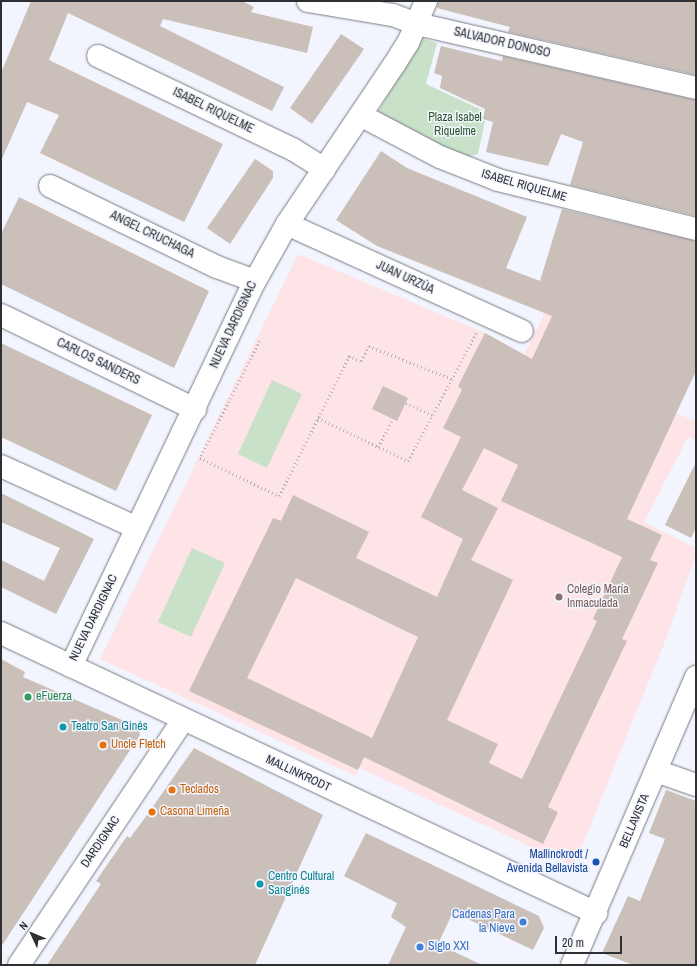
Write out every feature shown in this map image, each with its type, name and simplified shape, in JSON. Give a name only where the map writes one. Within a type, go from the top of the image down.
[{"type":"street","name":"SALVADOR DONOSO","points":[[308,1],[393,15],[417,24],[696,88]]},
{"type":"street","name":"NUEVA DARDIGNAC","points":[[71,666],[195,409],[254,281],[287,224],[362,116],[417,24],[426,1]]},
{"type":"street","name":"ISABEL RIQUELME","points":[[98,56],[294,150],[325,169]]},
{"type":"street","name":"ISABEL RIQUELME","points":[[362,116],[440,157],[498,180],[696,229]]},
{"type":"street","name":"ANGEL CRUCHAGA","points":[[50,186],[217,267],[254,281]]},
{"type":"street","name":"JUAN URZÚA","points":[[287,224],[522,332]]},
{"type":"street","name":"CARLOS SANDERS","points":[[1,315],[195,409]]},
{"type":"street","points":[[1,466],[137,528]]},
{"type":"street","name":"MALLINKRODT","points":[[1,633],[183,720],[596,913]]},
{"type":"street","name":"BELLAVISTA","points":[[572,965],[596,913],[696,678]]},
{"type":"street","name":"DARDIGNAC","points":[[19,965],[183,720]]},
{"type":"street","points":[[656,771],[696,786]]},
{"type":"path","points":[[318,418],[408,461],[486,315]]},
{"type":"path","points":[[260,341],[200,458],[279,496],[349,356],[361,361],[369,346],[452,379]]},
{"type":"path","points":[[406,403],[433,415]]},
{"type":"path","points":[[378,447],[393,419]]},
{"type":"shaded area","points":[[298,254],[485,333],[524,355],[571,260],[640,399],[696,421],[696,440],[688,437],[644,522],[696,548],[696,555],[666,639],[574,866],[359,768],[356,776],[100,659]]},
{"type":"green space","name":"Plaza Isabel Riquelme","points":[[421,38],[437,43],[426,84],[482,110],[480,120],[485,121],[478,154],[464,158],[378,112]]},
{"type":"green space","points":[[272,380],[302,394],[267,468],[238,454]]},
{"type":"green space","points":[[192,548],[225,563],[191,637],[158,622]]},
{"type":"building","points":[[31,1],[242,1],[254,7],[251,12],[313,27],[307,53],[163,19],[160,26],[284,87],[272,111],[68,13],[49,60],[223,144],[184,222],[40,153],[59,115],[27,102],[1,161],[1,73]]},
{"type":"building","points":[[438,1],[696,1],[696,75],[508,32],[510,27],[437,8]]},
{"type":"building","points":[[341,34],[364,49],[312,124],[290,108]]},
{"type":"building","points":[[441,46],[502,61],[503,56],[696,100],[696,216],[570,185],[583,142],[561,134],[548,166],[486,152],[493,122],[483,119],[485,109],[440,88],[442,76],[434,73]]},
{"type":"building","points":[[381,151],[407,168],[527,217],[506,268],[540,281],[562,209],[696,241],[696,371],[627,519],[662,535],[650,560],[658,563],[622,639],[627,641],[548,807],[558,812],[543,844],[364,757],[358,770],[189,691],[273,518],[281,521],[293,495],[369,532],[356,558],[437,597],[463,539],[421,517],[461,437],[443,428],[462,390],[458,386],[485,333],[532,359],[552,316],[377,246],[336,220]],"holes":[[[484,448],[518,465],[501,501],[622,557],[593,619],[597,621],[522,779],[489,763],[498,744],[447,720],[513,580],[471,560],[498,508],[462,490]],[[296,578],[418,637],[372,738],[247,678]]]},
{"type":"building","points":[[255,159],[273,171],[273,178],[230,244],[207,228]]},
{"type":"building","points":[[19,197],[209,291],[174,368],[1,284],[1,234]]},
{"type":"building","points":[[1,343],[152,415],[116,491],[1,437]]},
{"type":"building","points":[[383,386],[408,398],[397,421],[372,409]]},
{"type":"building","points":[[696,462],[696,528],[691,538],[665,525]]},
{"type":"building","points":[[1,493],[94,539],[56,614],[1,587],[1,560],[44,581],[60,548],[1,522]]},
{"type":"building","points":[[1,659],[25,672],[23,677],[138,727],[140,735],[1,947]]},
{"type":"building","points":[[194,748],[323,815],[255,965],[47,965],[101,884],[96,881],[127,836],[130,838],[147,815]]},
{"type":"building","points":[[666,790],[696,801],[696,965],[633,965],[602,953],[628,896],[640,901],[665,839],[649,833]]},
{"type":"building","points":[[366,833],[539,916],[544,928],[533,950],[453,912],[438,944],[482,965],[388,965],[406,927],[391,917],[397,903],[344,876]]},
{"type":"place","name":"Colegio María Inmaculada","points":[[559,597]]},
{"type":"place","name":"eFuerza","points":[[28,697]]},
{"type":"place","name":"Teatro San Ginés","points":[[63,727]]},
{"type":"place","name":"Uncle Fletch","points":[[103,745]]},
{"type":"place","name":"Teclados","points":[[172,790]]},
{"type":"place","name":"Casona Limeña","points":[[152,812]]},
{"type":"place","name":"Mallinckrodt / Avenida Bellavista","points":[[596,862]]},
{"type":"place","name":"Centro Cultural Sanginés","points":[[260,884]]},
{"type":"place","name":"Cadenas Para la Nieve","points":[[523,922]]},
{"type":"place","name":"Siglo XXI","points":[[420,947]]}]
